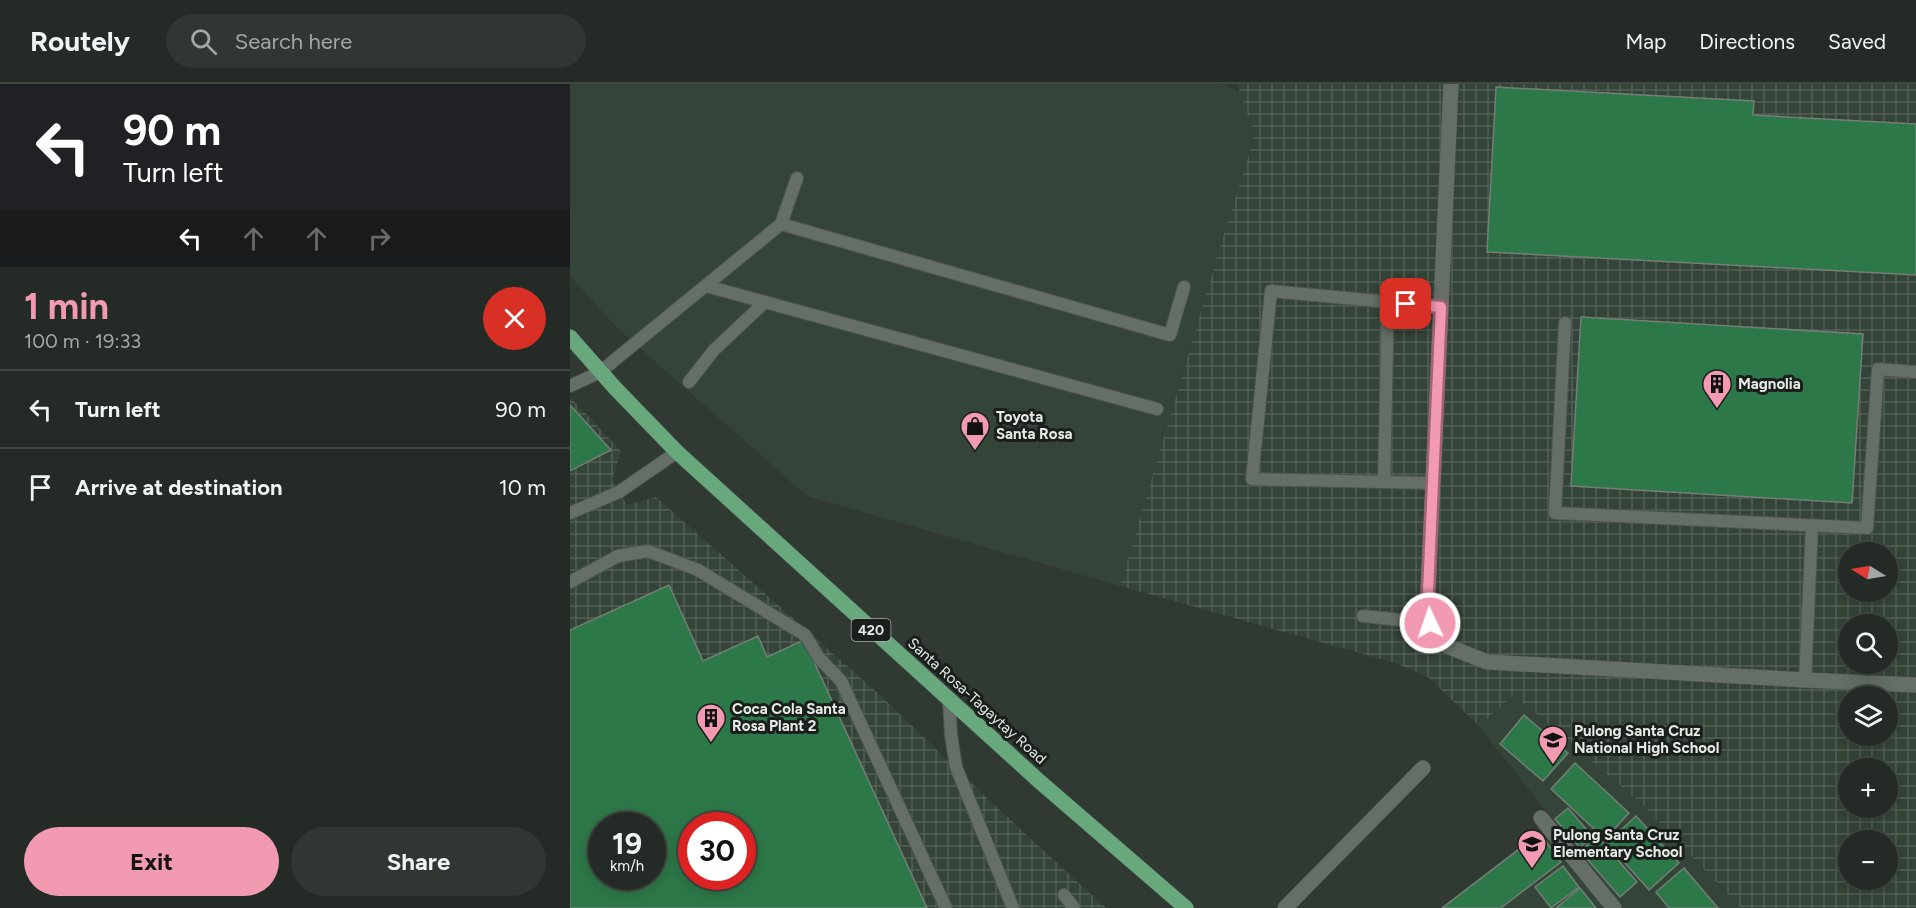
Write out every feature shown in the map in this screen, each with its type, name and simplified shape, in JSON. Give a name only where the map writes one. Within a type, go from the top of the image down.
[{"type":"main road","name":"Santa Rosa-Tagaytay Road","points":[[570,337],[600,372],[677,452],[949,700],[1186,908]]},
{"type":"street","points":[[1451,84],[1428,592],[1430,623],[1447,645],[1487,662],[1805,681],[1916,685]]},
{"type":"street","points":[[1285,908],[1423,768]]},
{"type":"street","points":[[1541,818],[1614,908]]},
{"type":"lane","points":[[570,386],[600,372],[781,225],[797,178]]},
{"type":"lane","points":[[781,225],[1170,335],[1184,287]]},
{"type":"lane","points":[[706,286],[1157,409]]},
{"type":"lane","points":[[1433,483],[1252,479],[1270,291],[1441,307]]},
{"type":"lane","points":[[689,382],[714,350],[765,302]]},
{"type":"lane","points":[[1384,482],[1388,302]]},
{"type":"lane","points":[[1565,323],[1555,513],[1867,528],[1878,369],[1916,372]]},
{"type":"lane","points":[[570,513],[619,492],[677,452]]},
{"type":"lane","points":[[1805,681],[1812,525]]},
{"type":"lane","points":[[570,582],[618,556],[648,551],[698,570],[805,635],[819,658],[841,681],[946,908]]},
{"type":"lane","points":[[1364,616],[1430,623]]},
{"type":"lane","points":[[949,700],[956,767],[1013,908]]},
{"type":"lane","points":[[1065,895],[1074,908]]},
{"type":"shaded area","points":[[570,84],[1221,84],[1240,91],[1255,135],[1120,586],[807,496],[618,329],[570,276]]},
{"type":"shaded area","points":[[1237,84],[1916,84],[1916,908],[1741,908],[1641,803],[1514,695],[1479,726],[1428,677],[1395,663],[1120,586],[1255,135]]},
{"type":"shaded area","points":[[570,397],[621,451],[612,480],[627,505],[656,497],[880,695],[1106,908],[570,908]]},
{"type":"shaded area","name":"Pulong Santa Cruz National High School","points":[[1514,694],[1641,803],[1741,908],[1622,908],[1479,726]]},
{"type":"shaded area","name":"Pulong Santa Cruz Elementary School","points":[[1541,830],[1604,908],[1441,908]]},
{"type":"building","points":[[1496,87],[1754,101],[1753,115],[1916,124],[1916,275],[1487,252]]},
{"type":"building","name":"Magnolia","points":[[1581,317],[1863,334],[1852,503],[1571,486]]},
{"type":"building","points":[[570,405],[611,450],[570,471]]},
{"type":"building","name":"Coca Cola Santa Rosa Plant 2","points":[[669,585],[703,661],[758,636],[767,657],[804,640],[927,908],[570,908],[570,630]]},
{"type":"building","points":[[1524,715],[1568,753],[1543,781],[1500,744]]},
{"type":"building","points":[[1575,763],[1629,813],[1605,839],[1551,789]]},
{"type":"building","points":[[1568,808],[1592,836],[1580,848],[1555,819]]},
{"type":"building","points":[[1636,816],[1679,863],[1649,890],[1607,843]]},
{"type":"building","points":[[1540,833],[1561,862],[1501,908],[1442,908]]},
{"type":"building","points":[[1597,836],[1637,882],[1620,897],[1580,851]]},
{"type":"building","points":[[1563,866],[1579,887],[1551,908],[1535,887]]},
{"type":"building","points":[[1684,868],[1718,908],[1669,908],[1656,892]]},
{"type":"building","points":[[1580,888],[1596,908],[1556,908]]},
{"type":"place","name":"Magnolia","points":[[1717,410]]},
{"type":"place","name":"Toyota Santa Rosa","points":[[975,452]]},
{"type":"place","name":"Coca Cola Santa Rosa Plant 2","points":[[711,744]]},
{"type":"place","name":"Pulong Santa Cruz National High School","points":[[1553,766]]},
{"type":"place","name":"Pulong Santa Cruz Elementary School","points":[[1532,870]]},
{"type":"route","points":[[1406,304],[1441,307],[1428,592],[1430,623]]}]
